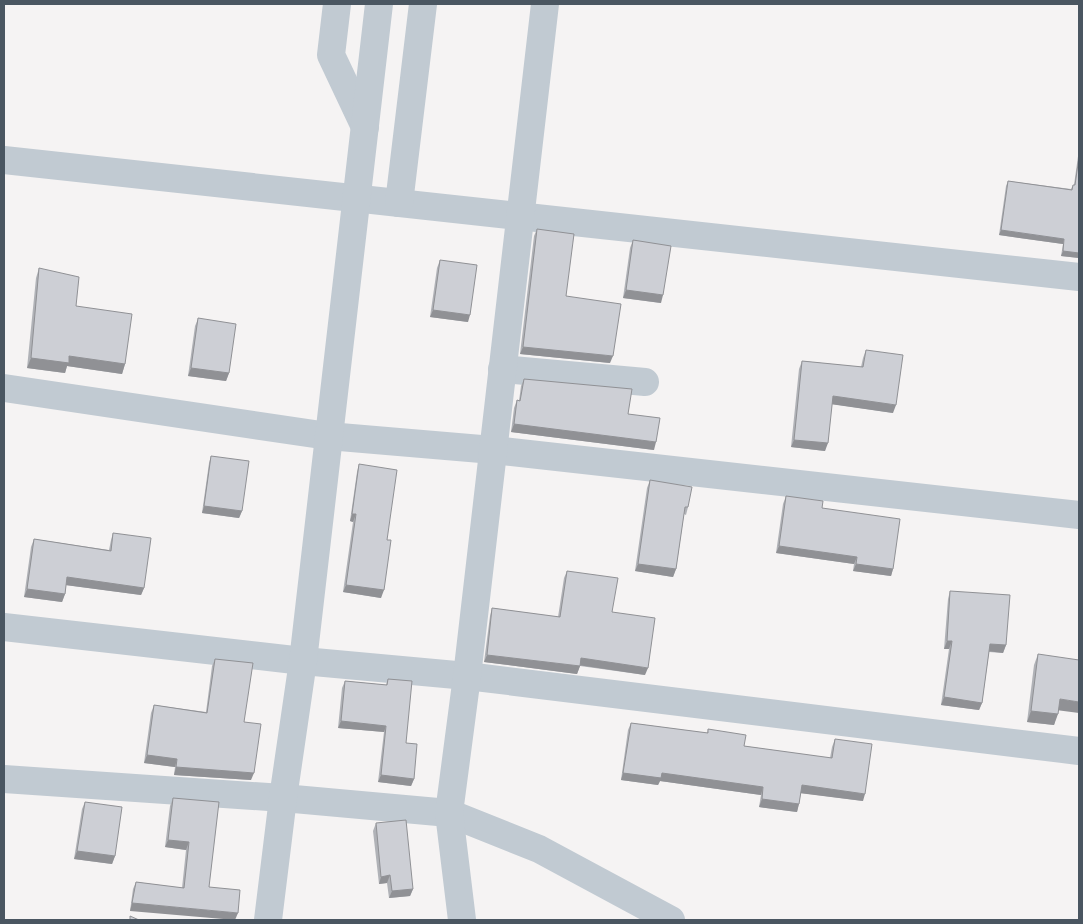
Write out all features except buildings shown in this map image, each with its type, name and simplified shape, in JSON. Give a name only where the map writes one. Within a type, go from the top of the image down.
[{"type":"street","points":[[337,4],[331,55],[365,126]]},
{"type":"street","points":[[268,920],[282,798],[303,662],[378,4]]},
{"type":"street","points":[[399,203],[423,4]]},
{"type":"street","points":[[462,920],[449,813],[467,676],[545,4]]},
{"type":"street","points":[[4,160],[1079,277]]},
{"type":"street","points":[[502,369],[645,382]]},
{"type":"street","points":[[4,388],[328,436],[493,450],[1079,515]]},
{"type":"street","points":[[4,628],[303,662],[467,676],[1079,751]]},
{"type":"street","points":[[4,778],[282,798],[449,813],[539,849],[671,920]]}]
